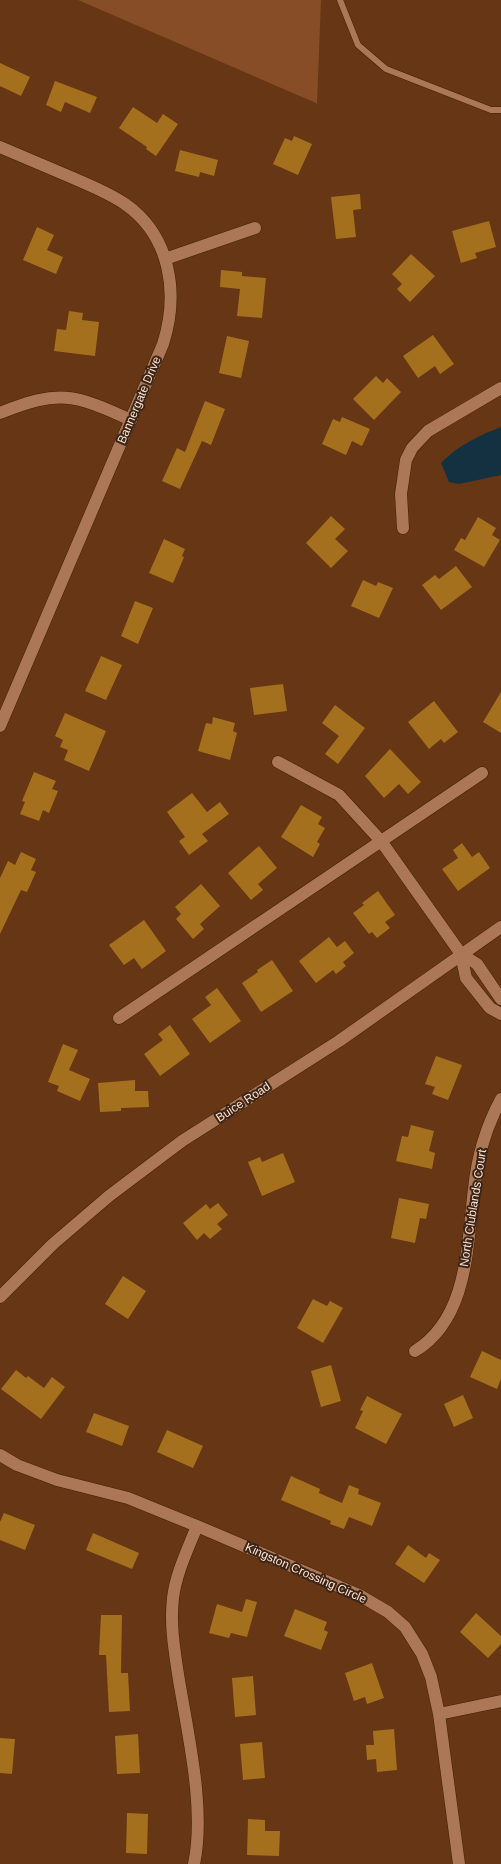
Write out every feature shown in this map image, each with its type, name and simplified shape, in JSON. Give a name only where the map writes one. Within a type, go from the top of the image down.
[{"type":"street","name":"Bannergate Drive","points":[[0,147],[109,194],[126,205],[143,220],[156,239],[165,259],[172,291],[170,324],[163,344],[0,726]]},
{"type":"street","points":[[165,259],[255,228]]},
{"type":"street","points":[[403,528],[401,494],[406,460],[412,448],[428,431],[501,388]]},
{"type":"street","points":[[0,413],[38,399],[61,397],[81,399],[92,402],[131,420]]},
{"type":"street","points":[[278,762],[339,795],[381,841],[462,954],[477,964],[501,999]]},
{"type":"street","points":[[119,1018],[482,773]]},
{"type":"street","name":"Buice Road","points":[[0,1297],[53,1244],[109,1196],[182,1141],[339,1041],[501,927]]},
{"type":"street","points":[[462,954],[466,978],[490,1008],[501,1014]]},
{"type":"street","name":"North Clublands Court","points":[[415,1351],[429,1343],[440,1330],[458,1291],[468,1255],[474,1188],[484,1138],[501,1100]]},
{"type":"street","name":"Kingston Crossing Circle","points":[[0,1455],[17,1465],[57,1480],[128,1498],[197,1526],[359,1595],[388,1612],[405,1627],[422,1654],[431,1677],[439,1714],[459,1864]]},
{"type":"street","points":[[194,1864],[198,1824],[197,1794],[174,1645],[172,1618],[177,1577],[197,1526]]},
{"type":"street","points":[[439,1714],[501,1701]]},
{"type":"lane","points":[[340,0],[358,45],[386,70],[491,110],[501,110]]},
{"type":"shaded area","points":[[78,0],[321,0],[317,104],[316,103]]},
{"type":"water","points":[[501,427],[501,475],[459,484],[449,482],[441,463],[454,451],[469,442]]},
{"type":"building","points":[[0,63],[30,77],[21,96],[0,86]]},
{"type":"building","points":[[55,81],[97,97],[90,113],[65,102],[61,112],[46,105]]},
{"type":"building","points":[[133,107],[157,123],[163,114],[178,124],[156,156],[146,149],[147,147],[119,128]]},
{"type":"building","points":[[294,136],[312,144],[298,175],[273,164],[285,138],[292,141]]},
{"type":"building","points":[[180,150],[218,160],[214,176],[200,172],[199,177],[175,171]]},
{"type":"building","points":[[360,194],[361,209],[353,210],[356,237],[336,239],[331,197]]},
{"type":"building","points":[[489,221],[496,247],[475,253],[477,258],[461,263],[452,231]]},
{"type":"building","points":[[37,227],[54,235],[47,250],[63,257],[56,274],[23,260]]},
{"type":"building","points":[[411,254],[435,276],[410,302],[397,289],[402,284],[392,274]]},
{"type":"building","points":[[221,270],[242,272],[242,276],[266,278],[262,318],[237,316],[240,289],[220,287]]},
{"type":"building","points":[[69,311],[83,313],[82,320],[99,322],[95,356],[54,351],[57,329],[66,330]]},
{"type":"building","points":[[433,335],[454,364],[440,374],[435,366],[418,378],[403,356]]},
{"type":"building","points":[[227,336],[249,341],[241,378],[219,373]]},
{"type":"building","points":[[376,376],[383,383],[387,378],[401,392],[374,420],[353,399]]},
{"type":"building","points":[[205,401],[225,409],[211,445],[202,441],[180,489],[162,481],[177,448],[185,452]]},
{"type":"building","points":[[342,417],[370,429],[362,446],[352,441],[346,455],[322,444],[333,419],[340,422]]},
{"type":"building","points":[[331,516],[345,529],[335,539],[348,551],[331,568],[306,543]]},
{"type":"building","points":[[478,517],[496,528],[492,535],[500,540],[484,567],[454,550],[461,538],[465,540]]},
{"type":"building","points":[[164,539],[185,549],[182,556],[184,557],[173,583],[149,573]]},
{"type":"building","points":[[456,566],[472,587],[441,610],[422,585],[435,575],[439,579]]},
{"type":"building","points":[[363,580],[376,586],[378,582],[393,588],[379,618],[351,606]]},
{"type":"building","points":[[135,601],[153,608],[138,644],[121,636]]},
{"type":"building","points":[[101,656],[122,665],[106,700],[85,691]]},
{"type":"building","points":[[283,684],[287,711],[254,715],[250,688]]},
{"type":"building","points":[[501,692],[501,733],[483,722]]},
{"type":"building","points":[[434,701],[458,732],[444,743],[441,739],[429,749],[408,722]]},
{"type":"building","points":[[335,705],[365,728],[338,764],[325,754],[339,736],[322,723]]},
{"type":"building","points":[[65,713],[106,731],[89,771],[64,760],[68,750],[60,747],[63,740],[55,736]]},
{"type":"building","points":[[213,717],[235,723],[233,731],[237,733],[230,760],[198,751],[206,723],[212,724]]},
{"type":"building","points":[[390,749],[421,782],[408,794],[399,784],[384,798],[365,776]]},
{"type":"building","points":[[34,772],[56,781],[52,789],[58,791],[49,813],[43,810],[39,821],[20,814],[25,802],[22,801]]},
{"type":"building","points":[[192,793],[207,812],[220,802],[229,814],[202,834],[208,841],[189,855],[179,841],[185,837],[167,812]]},
{"type":"building","points":[[301,805],[322,817],[318,824],[325,828],[317,842],[320,844],[313,857],[281,837]]},
{"type":"building","points":[[462,843],[472,857],[479,852],[490,868],[458,891],[442,869],[458,858],[453,850]]},
{"type":"building","points":[[259,846],[277,868],[258,884],[263,890],[251,900],[228,873]]},
{"type":"building","points":[[21,852],[36,859],[31,870],[36,872],[27,892],[21,890],[0,934],[0,878],[8,861],[15,865]]},
{"type":"building","points":[[201,884],[220,906],[200,924],[204,929],[193,939],[176,919],[181,914],[175,907]]},
{"type":"building","points":[[378,891],[395,915],[385,922],[390,928],[377,938],[372,932],[369,934],[353,913],[364,905],[362,903]]},
{"type":"building","points":[[144,920],[166,951],[142,969],[134,958],[124,965],[109,945]]},
{"type":"building","points":[[329,937],[337,947],[345,941],[354,953],[343,962],[346,966],[336,974],[333,970],[316,983],[299,961]]},
{"type":"building","points":[[272,960],[293,991],[261,1012],[242,983]]},
{"type":"building","points":[[217,988],[241,1021],[210,1043],[192,1019],[211,1005],[205,997]]},
{"type":"building","points":[[170,1025],[190,1054],[160,1076],[144,1054],[163,1040],[158,1034]]},
{"type":"building","points":[[63,1044],[78,1050],[69,1070],[90,1079],[80,1101],[57,1091],[59,1086],[48,1082]]},
{"type":"building","points":[[436,1056],[462,1065],[448,1100],[432,1094],[435,1087],[425,1084]]},
{"type":"building","points":[[135,1080],[135,1091],[148,1091],[149,1107],[121,1108],[121,1111],[100,1112],[98,1083]]},
{"type":"building","points":[[411,1125],[434,1131],[429,1151],[435,1153],[432,1169],[396,1161],[402,1136],[408,1137]]},
{"type":"building","points":[[283,1153],[295,1182],[262,1196],[248,1162],[260,1157],[262,1162]]},
{"type":"building","points":[[399,1198],[429,1204],[426,1219],[420,1218],[415,1243],[391,1238]]},
{"type":"building","points":[[218,1203],[228,1215],[217,1224],[222,1229],[210,1239],[204,1233],[197,1240],[183,1223],[206,1204],[210,1209]]},
{"type":"building","points":[[123,1276],[146,1291],[128,1319],[105,1304]]},
{"type":"building","points":[[313,1299],[327,1306],[330,1301],[343,1308],[323,1343],[297,1328]]},
{"type":"building","points":[[482,1351],[501,1360],[501,1379],[497,1389],[470,1377]]},
{"type":"building","points":[[331,1365],[341,1401],[321,1407],[311,1371]]},
{"type":"building","points":[[16,1370],[26,1378],[28,1376],[44,1388],[52,1377],[65,1387],[41,1419],[1,1389]]},
{"type":"building","points":[[463,1395],[473,1418],[454,1427],[444,1404]]},
{"type":"building","points":[[367,1396],[402,1414],[386,1444],[355,1428],[363,1411],[360,1410]]},
{"type":"building","points":[[94,1413],[129,1426],[122,1446],[86,1432]]},
{"type":"building","points":[[167,1430],[203,1446],[193,1468],[157,1452]]},
{"type":"building","points":[[291,1476],[320,1489],[319,1493],[342,1503],[349,1485],[359,1489],[358,1494],[381,1503],[372,1526],[349,1517],[344,1529],[330,1524],[331,1521],[281,1500]]},
{"type":"building","points":[[4,1513],[35,1525],[25,1550],[0,1540],[0,1522]]},
{"type":"building","points":[[93,1533],[139,1553],[132,1569],[86,1550]]},
{"type":"building","points":[[408,1545],[426,1558],[429,1553],[440,1560],[424,1583],[395,1564]]},
{"type":"building","points":[[246,1599],[257,1602],[247,1637],[231,1633],[229,1638],[209,1633],[217,1604],[242,1612]]},
{"type":"building","points":[[295,1609],[327,1622],[324,1630],[328,1632],[321,1650],[284,1636]]},
{"type":"building","points":[[476,1613],[501,1636],[501,1644],[488,1658],[460,1632]]},
{"type":"building","points":[[101,1615],[122,1615],[121,1673],[128,1673],[130,1711],[109,1712],[106,1655],[99,1655]]},
{"type":"building","points":[[372,1663],[384,1698],[367,1704],[365,1697],[354,1701],[345,1673]]},
{"type":"building","points":[[253,1676],[256,1715],[235,1717],[232,1678]]},
{"type":"building","points":[[394,1729],[397,1770],[377,1772],[376,1759],[367,1760],[366,1745],[374,1745],[373,1731]]},
{"type":"building","points":[[138,1734],[140,1773],[117,1774],[115,1736]]},
{"type":"building","points":[[0,1738],[15,1739],[12,1774],[0,1773]]},
{"type":"building","points":[[262,1742],[265,1778],[243,1780],[240,1744]]},
{"type":"building","points":[[127,1813],[148,1814],[147,1854],[126,1853]]},
{"type":"building","points":[[248,1819],[265,1820],[265,1831],[280,1831],[279,1856],[247,1855]]}]
